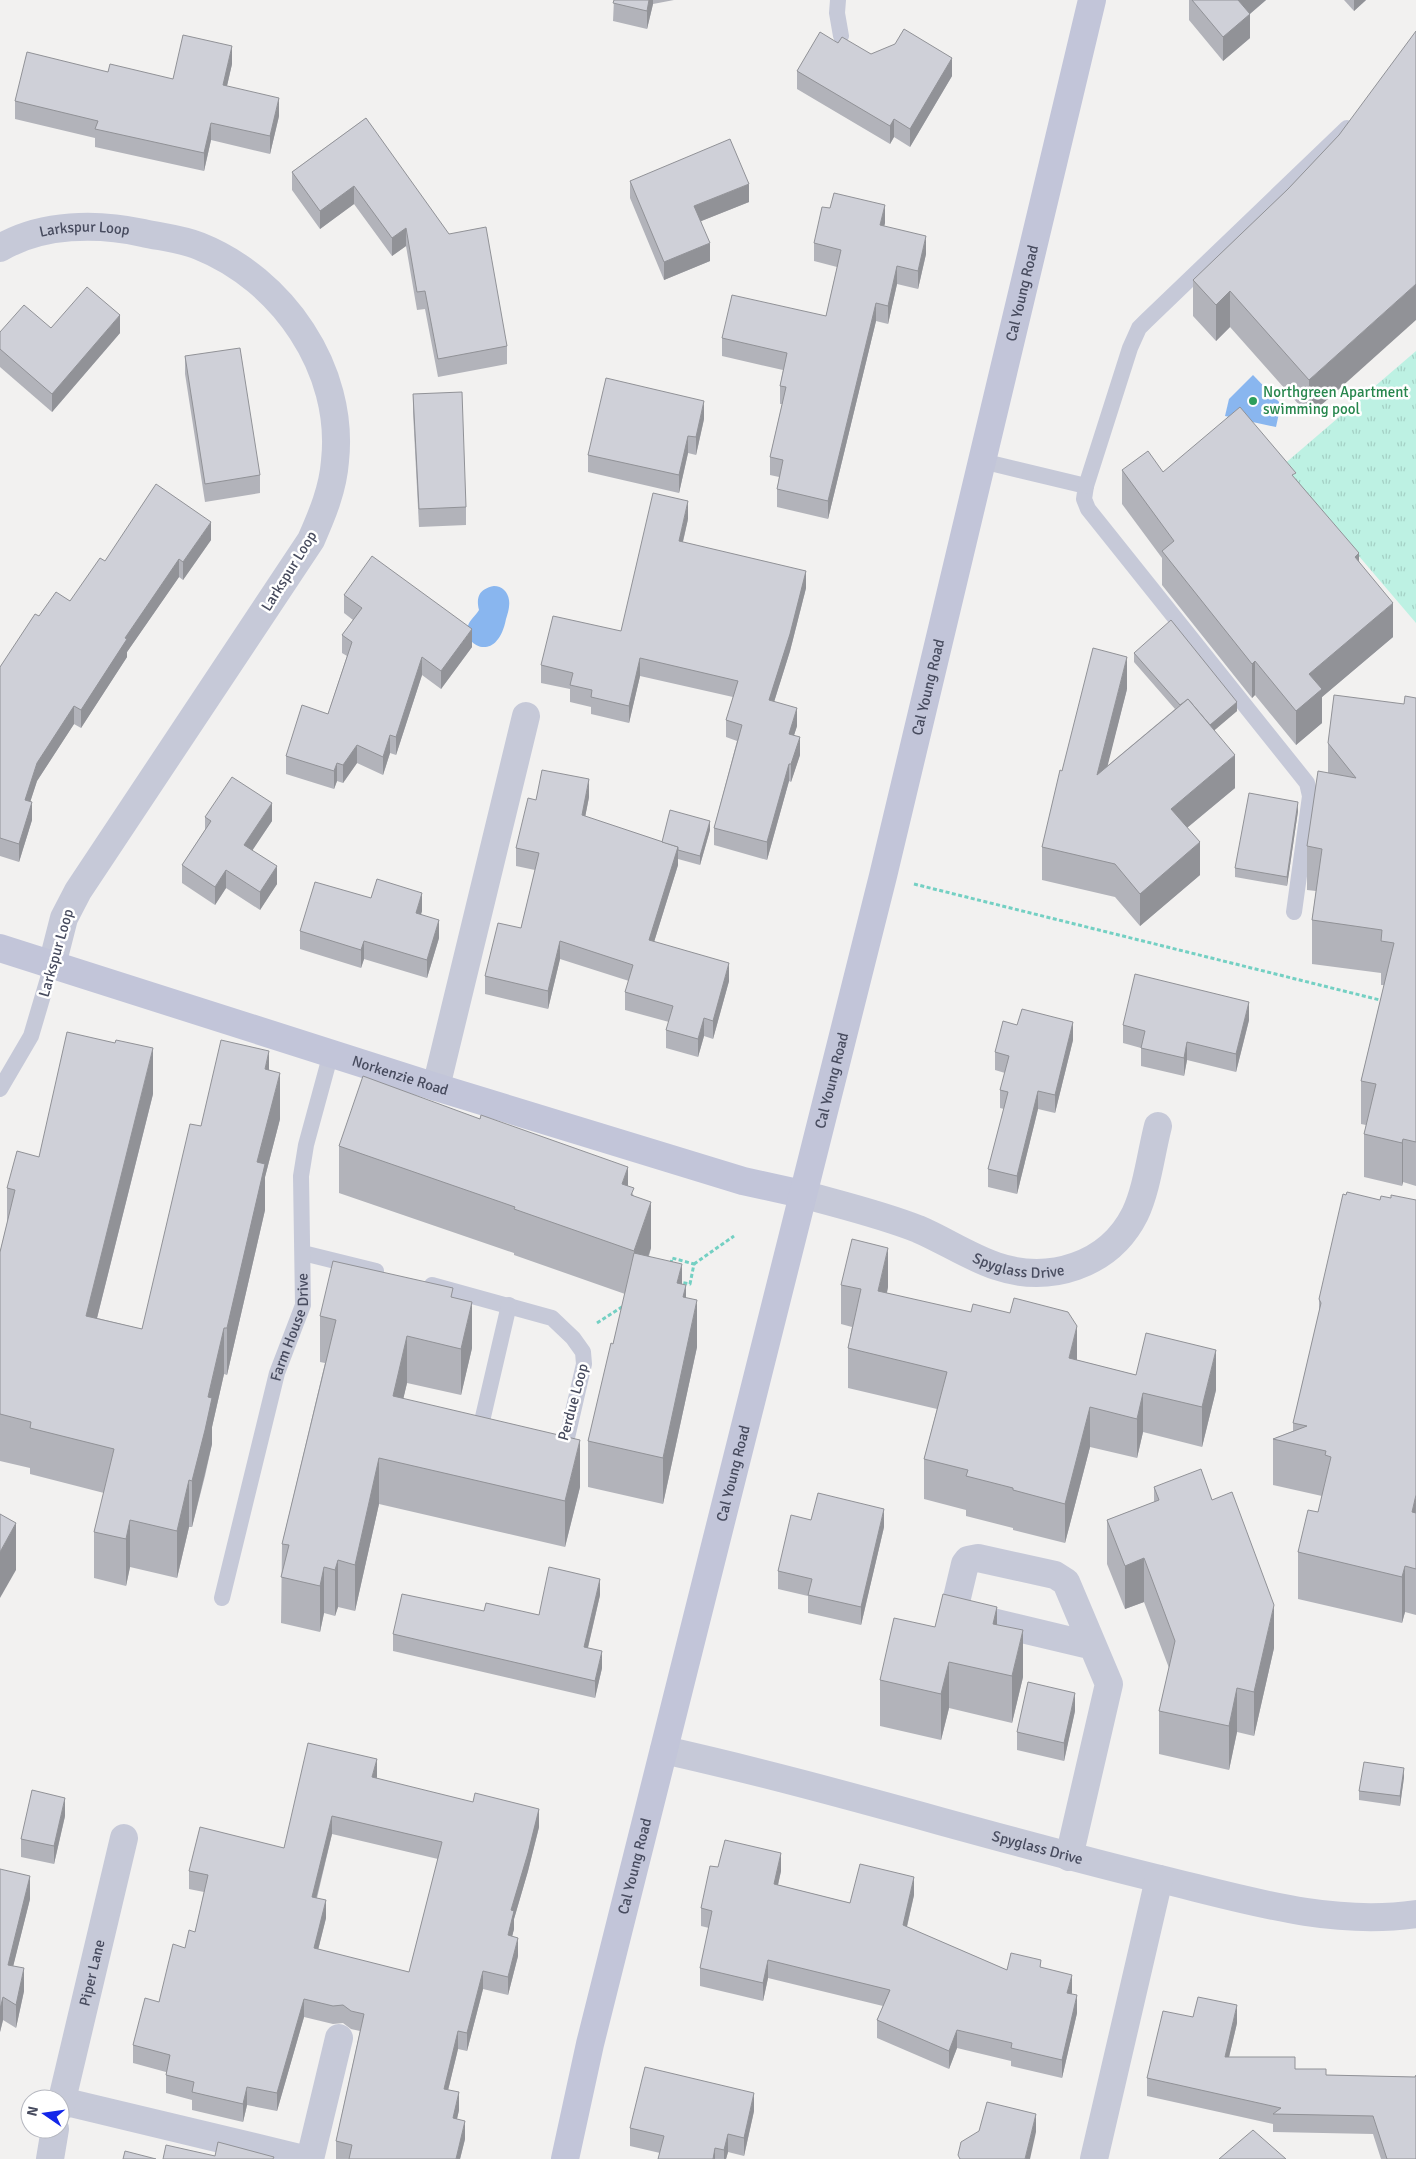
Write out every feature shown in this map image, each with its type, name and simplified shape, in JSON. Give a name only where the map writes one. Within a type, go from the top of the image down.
[{"type":"main road","name":"Cal Young Road","points":[[565,2159],[590,2044],[883,876],[1092,0]]},
{"type":"main road","name":"Norkenzie Road","points":[[0,948],[436,1087],[743,1181],[802,1194]]},
{"type":"street","name":"Larkspur Loop","points":[[0,248],[22,238],[44,232],[74,227],[101,226],[197,245],[238,266],[280,302],[308,340],[329,394],[336,442],[332,482],[311,540],[78,891],[64,918],[52,964]]},
{"type":"street","points":[[436,1087],[526,716]]},
{"type":"street","name":"Spyglass Drive","points":[[802,1194],[898,1221],[934,1236],[995,1266],[1026,1273],[1063,1271],[1077,1267],[1106,1250],[1128,1226],[1141,1195],[1158,1126]]},
{"type":"street","points":[[1069,1857],[1109,1684],[1093,1646],[1066,1582],[1060,1577],[978,1558],[968,1560],[965,1564],[955,1606],[959,1614],[1093,1646]]},
{"type":"street","name":"Spyglass Drive","points":[[664,1750],[732,1765],[1069,1857],[1259,1903],[1313,1913],[1372,1916],[1416,1914]]},
{"type":"street","name":"Piper Lane","points":[[65,2089],[124,1838]]},
{"type":"street","points":[[1094,2159],[1159,1879]]},
{"type":"street","points":[[310,2159],[339,2038]]},
{"type":"street","points":[[70,2107],[304,2159]]},
{"type":"street","points":[[50,2159],[53,2139]]},
{"type":"lane","points":[[838,0],[837,13],[841,36]]},
{"type":"lane","points":[[1294,912],[1310,796],[1307,783],[1088,509],[1084,499],[1086,486],[1130,348],[1139,328],[1355,120]]},
{"type":"lane","points":[[982,461],[1086,486]]},
{"type":"lane","name":"Larkspur Loop","points":[[0,1089],[31,1036],[52,964]]},
{"type":"lane","name":"Farm House Drive","points":[[222,1598],[277,1373],[301,1315],[304,1292],[304,1252],[301,1176],[306,1145],[331,1053]]},
{"type":"lane","points":[[304,1252],[388,1274]]},
{"type":"lane","name":"Perdue Loop","points":[[416,1281],[552,1318],[573,1338],[585,1358],[566,1442],[559,1449],[553,1450],[534,1446]]},
{"type":"lane","points":[[479,1434],[509,1305]]},
{"type":"lane","points":[[461,1430],[498,1438]]},
{"type":"path","points":[[883,876],[1387,1001]]},
{"type":"path","points":[[674,1280],[690,1284],[694,1264],[734,1236]]},
{"type":"path","points":[[668,1272],[672,1258],[694,1264]]},
{"type":"path","points":[[573,1338],[627,1304]]},
{"type":"green space","points":[[1416,351],[1416,623],[1282,466]]},
{"type":"water","name":"Northgreen Apartment swimming pool","points":[[1253,375],[1281,404],[1276,427],[1225,416],[1229,399]]},
{"type":"water","points":[[494,586],[502,588],[506,592],[509,600],[509,610],[502,633],[495,642],[481,647],[470,639],[468,626],[479,610],[478,597],[482,591]]},
{"type":"building","points":[[614,0],[649,0],[647,11],[613,3]]},
{"type":"building","points":[[1192,0],[1238,0],[1250,14],[1223,37]]},
{"type":"building","points":[[904,29],[952,58],[910,129],[894,119],[890,126],[797,71],[820,32],[838,43],[842,37],[871,54],[895,44]]},
{"type":"building","points":[[1416,31],[1416,284],[1309,380],[1230,291],[1216,305],[1193,280],[1288,189],[1339,135]]},
{"type":"building","points":[[183,35],[232,46],[223,85],[279,98],[270,136],[211,123],[204,153],[95,129],[98,121],[15,101],[27,52],[108,72],[110,64],[173,79]]},
{"type":"building","points":[[366,118],[449,234],[486,227],[507,346],[438,359],[425,291],[417,292],[406,228],[392,238],[354,186],[320,211],[292,172]]},
{"type":"building","points":[[730,139],[749,184],[694,206],[710,243],[664,262],[630,181]]},
{"type":"building","points":[[834,193],[885,205],[880,225],[926,236],[918,271],[897,266],[888,306],[876,303],[828,501],[777,489],[783,460],[770,457],[786,387],[780,386],[787,353],[722,338],[732,295],[826,316],[841,250],[814,243],[822,207],[830,208]]},
{"type":"building","points":[[87,287],[120,315],[52,394],[0,349],[0,332],[24,305],[51,328]]},
{"type":"building","points":[[240,348],[260,475],[205,484],[185,356]]},
{"type":"building","points":[[606,378],[704,401],[696,437],[688,436],[679,475],[588,455]]},
{"type":"building","points":[[462,392],[466,507],[419,509],[413,394]]},
{"type":"building","points":[[1240,407],[1296,473],[1292,475],[1359,553],[1355,557],[1393,603],[1309,674],[1322,689],[1296,711],[1255,661],[1252,664],[1162,551],[1174,541],[1122,470],[1148,451],[1163,472]]},
{"type":"building","points":[[156,484],[211,522],[183,562],[179,559],[125,638],[127,639],[81,710],[74,706],[37,763],[25,800],[32,802],[19,844],[0,838],[0,667],[35,614],[39,616],[56,592],[70,601],[100,558],[105,561]]},
{"type":"building","points":[[653,493],[688,501],[679,541],[806,571],[790,634],[769,700],[797,708],[789,734],[800,737],[791,764],[789,764],[767,842],[714,828],[742,725],[726,720],[738,681],[640,658],[629,706],[591,697],[592,690],[570,685],[573,673],[541,665],[553,616],[621,631]]},
{"type":"building","points":[[372,556],[472,629],[441,671],[422,657],[396,737],[390,735],[383,757],[357,745],[343,765],[337,763],[334,771],[286,756],[302,705],[328,714],[352,642],[342,635],[362,608],[344,595]]},
{"type":"building","points":[[1171,620],[1237,702],[1210,725],[1188,699],[1180,705],[1134,653]]},
{"type":"building","points":[[1093,648],[1127,657],[1097,775],[1188,699],[1235,755],[1171,809],[1200,842],[1140,894],[1115,864],[1042,847],[1060,770],[1062,771]]},
{"type":"building","points":[[1334,695],[1404,704],[1405,696],[1416,698],[1416,1142],[1403,1139],[1402,1143],[1364,1134],[1376,1084],[1361,1081],[1394,943],[1381,941],[1382,930],[1312,920],[1322,849],[1307,846],[1318,771],[1356,778],[1328,743]]},
{"type":"building","points":[[542,770],[589,779],[582,815],[678,847],[649,940],[729,963],[713,1021],[704,1018],[698,1039],[666,1030],[673,1006],[625,992],[633,965],[560,941],[548,991],[485,976],[498,923],[521,928],[539,853],[516,848],[528,798],[536,800]]},
{"type":"building","points":[[232,777],[272,803],[244,845],[277,866],[260,892],[226,870],[215,887],[182,865],[211,821],[205,817]]},
{"type":"building","points":[[1249,793],[1298,802],[1287,877],[1235,868]]},
{"type":"building","points":[[670,810],[710,821],[700,856],[678,850],[678,847],[662,842]]},
{"type":"building","points":[[377,879],[422,893],[416,913],[439,920],[427,960],[364,941],[361,950],[300,931],[315,882],[371,898]]},
{"type":"building","points":[[1135,974],[1249,1002],[1236,1054],[1187,1042],[1184,1058],[1141,1048],[1145,1031],[1123,1025]]},
{"type":"building","points":[[1022,1009],[1073,1022],[1055,1095],[1038,1091],[1017,1176],[988,1169],[1008,1092],[1000,1090],[1009,1056],[995,1052],[1003,1021],[1017,1025]]},
{"type":"building","points":[[67,1032],[115,1043],[116,1040],[153,1048],[86,1316],[142,1329],[190,1124],[201,1126],[221,1040],[269,1051],[265,1069],[280,1073],[257,1162],[265,1164],[227,1328],[224,1328],[208,1397],[212,1398],[205,1430],[192,1481],[189,1480],[177,1531],[130,1520],[126,1539],[94,1532],[114,1449],[30,1428],[31,1422],[0,1414],[0,1252],[15,1190],[7,1188],[17,1151],[39,1157]]},
{"type":"building","points":[[363,1076],[480,1119],[481,1115],[628,1167],[622,1184],[634,1188],[631,1195],[651,1202],[634,1251],[514,1209],[515,1207],[339,1146]]},
{"type":"building","points":[[1347,1192],[1380,1200],[1381,1196],[1391,1198],[1391,1195],[1416,1200],[1416,1495],[1412,1512],[1416,1513],[1416,1569],[1405,1566],[1402,1577],[1298,1552],[1308,1510],[1318,1512],[1331,1457],[1325,1455],[1326,1451],[1273,1439],[1307,1426],[1293,1423],[1321,1303],[1319,1299],[1343,1194],[1346,1195]]},
{"type":"building","points":[[852,1239],[888,1248],[878,1291],[971,1312],[973,1304],[1010,1313],[1014,1298],[1068,1312],[1077,1326],[1069,1358],[1136,1375],[1146,1333],[1216,1350],[1202,1407],[1143,1393],[1137,1419],[1090,1407],[1065,1504],[966,1476],[968,1470],[924,1459],[947,1372],[848,1348],[861,1289],[841,1285]]},
{"type":"building","points":[[634,1253],[682,1264],[677,1283],[686,1285],[683,1297],[697,1300],[663,1458],[588,1441]]},
{"type":"building","points":[[333,1261],[453,1288],[451,1297],[472,1302],[461,1349],[407,1336],[393,1396],[580,1440],[565,1501],[379,1458],[355,1565],[338,1560],[335,1570],[324,1567],[320,1586],[281,1577],[289,1545],[282,1544],[336,1320],[320,1316]]},
{"type":"building","points":[[1201,1469],[1212,1500],[1232,1492],[1274,1605],[1254,1692],[1237,1688],[1229,1726],[1159,1711],[1175,1641],[1144,1558],[1125,1566],[1107,1520],[1159,1500],[1154,1487]]},
{"type":"building","points":[[818,1493],[884,1509],[861,1607],[808,1595],[812,1579],[778,1571],[791,1515],[811,1520]]},
{"type":"building","points":[[0,1514],[16,1523],[0,1552]]},
{"type":"building","points":[[549,1567],[600,1579],[584,1647],[602,1651],[595,1681],[393,1634],[402,1594],[484,1611],[486,1603],[539,1615]]},
{"type":"building","points":[[943,1594],[997,1607],[993,1624],[1023,1630],[1012,1676],[949,1662],[941,1694],[880,1680],[894,1618],[935,1627]]},
{"type":"building","points":[[1028,1682],[1075,1693],[1064,1743],[1017,1732]]},
{"type":"building","points":[[308,1743],[377,1759],[372,1777],[473,1802],[475,1793],[539,1809],[511,1910],[514,1911],[508,1935],[518,1938],[508,1977],[483,1971],[467,2033],[458,2031],[444,2089],[459,2092],[453,2118],[465,2121],[456,2159],[349,2159],[352,2145],[336,2141],[364,2014],[351,2011],[343,2005],[333,2006],[304,1999],[277,2093],[247,2087],[243,2104],[192,2092],[194,2082],[166,2075],[170,2055],[133,2045],[145,1998],[159,2002],[173,1944],[185,1948],[189,1930],[195,1932],[208,1875],[189,1871],[200,1827],[284,1848]],"holes":[[[332,1816],[442,1842],[409,1972],[314,1948],[326,1900],[312,1897]]]},
{"type":"building","points":[[1364,1762],[1404,1768],[1400,1796],[1359,1791]]},
{"type":"building","points":[[32,1790],[65,1798],[54,1846],[21,1839]]},
{"type":"building","points":[[725,1840],[781,1853],[774,1884],[850,1903],[860,1864],[914,1877],[903,1925],[1007,1970],[1011,1953],[1041,1960],[1040,1967],[1072,1975],[1067,1993],[1077,1995],[1062,2060],[1011,2048],[1012,2043],[957,2030],[949,2051],[877,2020],[890,1990],[768,1960],[763,1983],[700,1968],[712,1911],[701,1908],[710,1866],[718,1867]]},
{"type":"building","points":[[0,1869],[30,1876],[8,1965],[24,1968],[16,2005],[3,1997],[0,2009]]},
{"type":"building","points":[[1198,1997],[1237,2005],[1225,2057],[1295,2057],[1295,2069],[1326,2069],[1326,2075],[1415,2077],[1416,2075],[1416,2159],[1387,2159],[1373,2116],[1273,2114],[1281,2108],[1147,2078],[1163,2011],[1193,2017]]},
{"type":"building","points":[[645,2067],[754,2093],[744,2138],[728,2134],[724,2150],[715,2148],[713,2159],[658,2159],[664,2136],[630,2128]]},
{"type":"building","points":[[987,2102],[1036,2114],[1025,2159],[960,2159],[958,2155],[961,2142],[979,2131]]},
{"type":"building","points":[[1253,2130],[1286,2159],[1219,2159]]},
{"type":"building","points":[[218,2142],[274,2157],[273,2159],[163,2159],[166,2145],[215,2156]]},
{"type":"building","points":[[125,2151],[156,2159],[123,2159]]},
{"type":"place","name":"Northgreen Apartment swimming pool","points":[[1253,401]]}]
